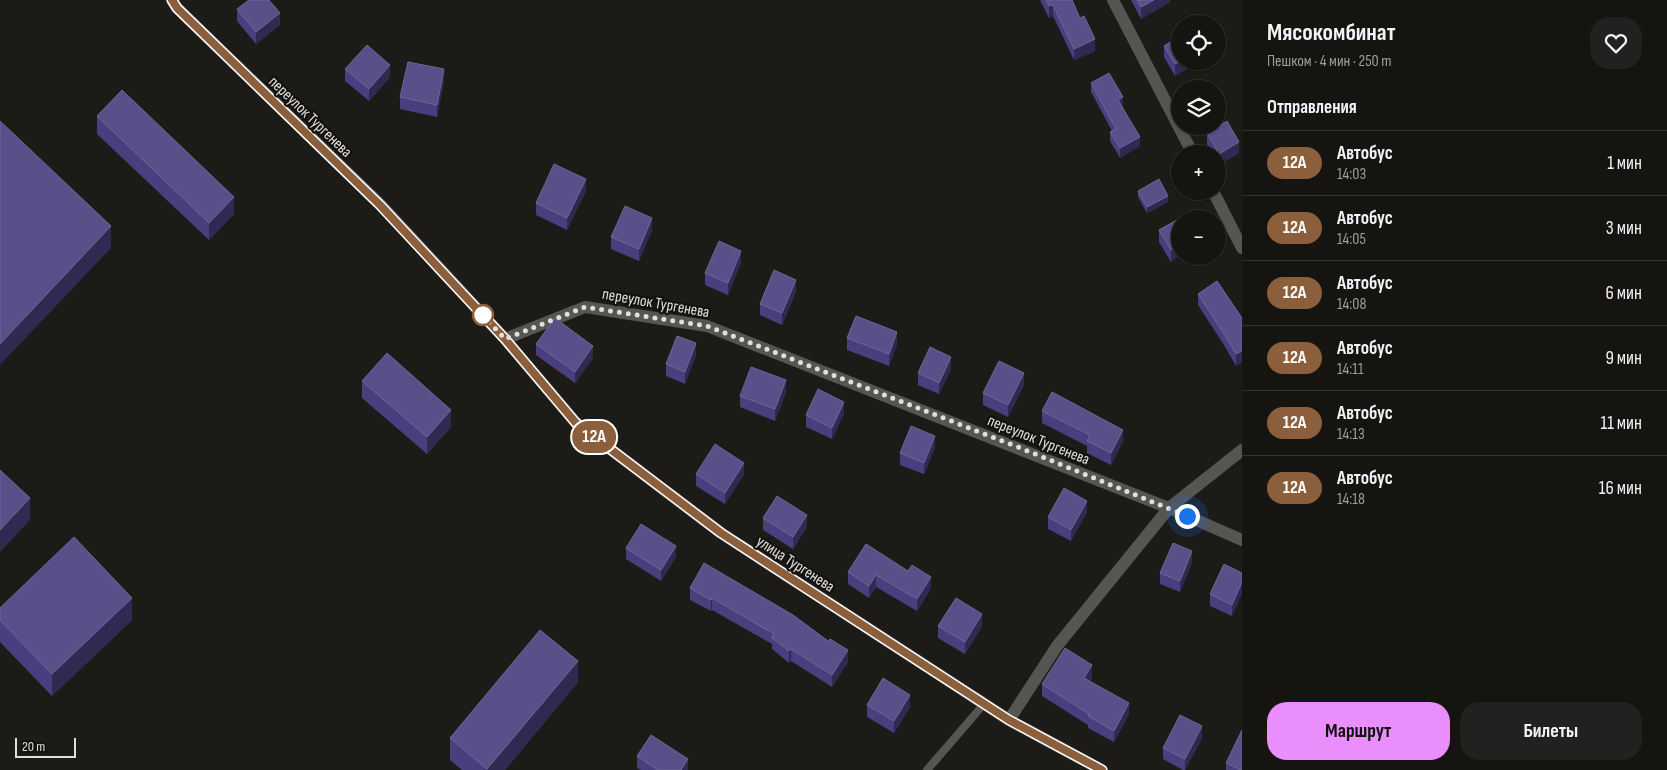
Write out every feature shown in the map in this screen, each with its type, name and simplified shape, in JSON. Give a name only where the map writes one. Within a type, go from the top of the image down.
[{"type":"street","name":"переулок Тургенева","points":[[172,0],[177,8],[380,205],[505,339],[585,307],[707,326],[1169,508],[1242,540]]},
{"type":"street","points":[[1113,0],[1188,145]]},
{"type":"street","points":[[1217,200],[1242,248]]},
{"type":"street","name":"улица Тургенева","points":[[505,339],[576,423],[721,533],[1009,720],[1102,770]]},
{"type":"street","points":[[1009,720],[1057,646],[1169,508],[1242,450]]},
{"type":"lane","points":[[927,770],[984,704]]},
{"type":"building","points":[[249,0],[269,0],[280,13],[256,32],[237,9]]},
{"type":"building","points":[[1046,0],[1072,0],[1080,18],[1084,16],[1095,39],[1074,49],[1053,5],[1049,6]]},
{"type":"building","points":[[1137,0],[1154,0],[1141,7]]},
{"type":"building","points":[[1171,42],[1171,57],[1164,46]]},
{"type":"building","points":[[367,45],[390,65],[369,89],[345,69]]},
{"type":"building","points":[[408,62],[444,69],[437,105],[400,97]]},
{"type":"building","points":[[1109,73],[1123,97],[1118,100],[1140,137],[1120,148],[1110,132],[1116,129],[1091,83]]},
{"type":"building","points":[[122,90],[234,197],[209,223],[97,116]]},
{"type":"building","points":[[0,121],[111,226],[0,344]]},
{"type":"building","points":[[1226,122],[1239,142],[1226,150],[1226,145],[1214,145],[1208,135],[1226,135]]},
{"type":"building","points":[[554,164],[586,179],[567,218],[536,203]]},
{"type":"building","points":[[1159,179],[1168,196],[1147,207],[1138,191]]},
{"type":"building","points":[[625,206],[652,218],[639,249],[611,237]]},
{"type":"building","points":[[1171,223],[1171,250],[1159,230]]},
{"type":"building","points":[[719,241],[741,251],[728,283],[705,273]]},
{"type":"building","points":[[774,270],[796,280],[782,313],[760,304]]},
{"type":"building","points":[[1217,281],[1242,318],[1242,351],[1236,354],[1198,294]]},
{"type":"building","points":[[856,316],[897,332],[889,354],[847,338]]},
{"type":"building","points":[[555,318],[593,346],[575,372],[536,344]]},
{"type":"building","points":[[677,336],[696,343],[685,372],[666,364]]},
{"type":"building","points":[[930,347],[951,357],[939,383],[918,373]]},
{"type":"building","points":[[387,353],[451,410],[427,437],[362,381]]},
{"type":"building","points":[[999,361],[1024,373],[1008,405],[983,393]]},
{"type":"building","points":[[751,367],[786,380],[775,409],[740,396]]},
{"type":"building","points":[[818,389],[844,402],[832,428],[806,415]]},
{"type":"building","points":[[1052,392],[1123,430],[1111,453],[1087,441],[1090,435],[1042,411]]},
{"type":"building","points":[[911,426],[935,436],[924,463],[900,453]]},
{"type":"building","points":[[715,444],[744,463],[725,493],[696,474]]},
{"type":"building","points":[[0,470],[30,498],[0,530]]},
{"type":"building","points":[[1064,488],[1087,501],[1071,530],[1048,517]]},
{"type":"building","points":[[777,496],[807,515],[793,537],[763,518]]},
{"type":"building","points":[[641,524],[676,546],[661,570],[626,548]]},
{"type":"building","points":[[74,537],[132,598],[52,674],[0,620],[0,608]]},
{"type":"building","points":[[1173,543],[1192,551],[1180,581],[1160,573]]},
{"type":"building","points":[[866,544],[908,571],[912,565],[931,577],[917,599],[876,575],[869,586],[848,572]]},
{"type":"building","points":[[704,563],[793,615],[828,641],[830,639],[848,650],[832,675],[791,649],[789,651],[772,638],[774,634],[712,598],[711,600],[690,588]]},
{"type":"building","points":[[1224,564],[1242,573],[1242,582],[1232,605],[1210,594]]},
{"type":"building","points":[[956,598],[982,614],[965,642],[938,626]]},
{"type":"building","points":[[540,630],[578,661],[487,769],[450,738]]},
{"type":"building","points":[[1065,648],[1092,665],[1084,678],[1129,703],[1114,731],[1088,716],[1089,714],[1042,684]]},
{"type":"building","points":[[883,678],[910,695],[894,721],[867,705]]},
{"type":"building","points":[[1180,715],[1202,726],[1185,759],[1163,748]]},
{"type":"building","points":[[1242,730],[1242,770],[1241,770],[1226,763]]},
{"type":"building","points":[[651,735],[688,759],[681,770],[658,770],[637,756]]},
{"type":"bus line","name":"12А","points":[[172,0],[177,8],[380,205],[505,339],[576,423],[721,533],[1009,720],[1102,770]]},
{"type":"route","points":[[483,315],[480,312],[505,339],[585,307],[707,326],[1018,447],[1187,516]]}]
